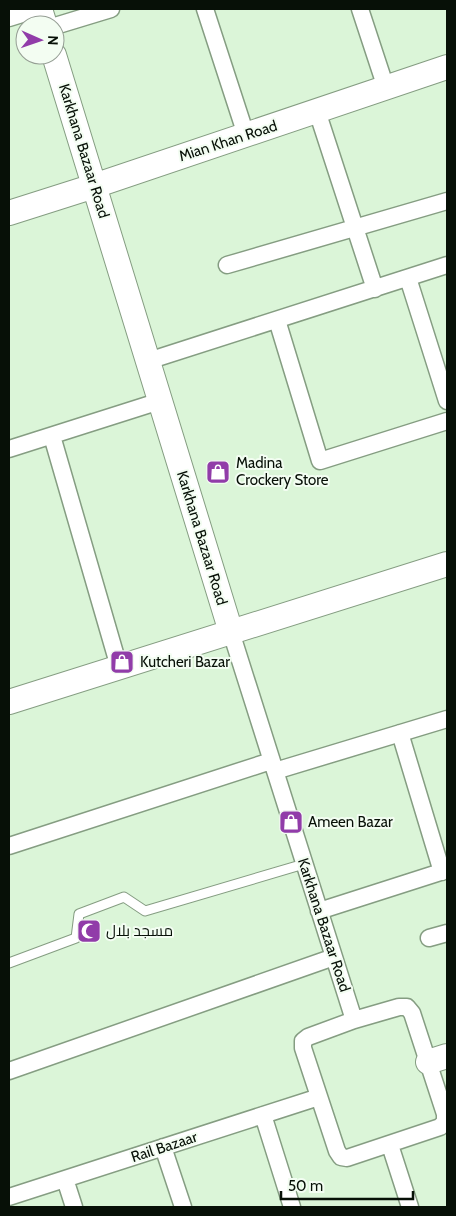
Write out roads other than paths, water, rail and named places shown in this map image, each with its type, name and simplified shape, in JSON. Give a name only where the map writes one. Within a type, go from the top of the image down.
[{"type":"street","points":[[9,18],[39,9]]},
{"type":"street","points":[[65,23],[111,9]]},
{"type":"street","points":[[205,9],[246,135]]},
{"type":"street","points":[[360,9],[386,88]]},
{"type":"street","name":"Karkhana Bazaar Road","points":[[57,65],[231,632],[354,1020]]},
{"type":"street","name":"Mian Khan Road","points":[[9,213],[447,67]]},
{"type":"street","points":[[317,111],[375,289]]},
{"type":"street","points":[[228,265],[447,201]]},
{"type":"street","points":[[148,362],[447,266]]},
{"type":"street","points":[[408,278],[447,401]]},
{"type":"street","points":[[277,320],[320,461],[447,421]]},
{"type":"street","points":[[9,449],[160,401]]},
{"type":"street","points":[[52,436],[119,667]]},
{"type":"street","points":[[9,700],[447,564]]},
{"type":"street","points":[[9,846],[273,766],[447,719]]},
{"type":"street","points":[[319,911],[445,871],[400,733]]},
{"type":"street","points":[[429,938],[447,933]]},
{"type":"street","points":[[9,1071],[334,957]]},
{"type":"street","points":[[399,1007],[407,1007],[438,1059],[446,1122],[440,1127],[348,1158],[341,1157],[337,1152],[303,1048],[303,1041],[308,1036],[354,1020],[399,1007]]},
{"type":"street","name":"Rail Bazaar","points":[[9,1197],[319,1097]]},
{"type":"street","points":[[263,1115],[292,1207]]},
{"type":"street","points":[[390,1144],[410,1207]]},
{"type":"street","points":[[163,1147],[183,1207]]},
{"type":"street","points":[[65,1178],[74,1207]]},
{"type":"lane","points":[[9,962],[76,938],[79,914],[124,897],[145,911],[304,864]]},
{"type":"place","name":"Madina Crockery Store","points":[[218,472]]},
{"type":"place","name":"Kutcheri Bazar","points":[[122,662]]},
{"type":"place","name":"Ameen Bazar","points":[[291,822]]},
{"type":"place","name":"مسجد بلال","points":[[89,931]]}]
